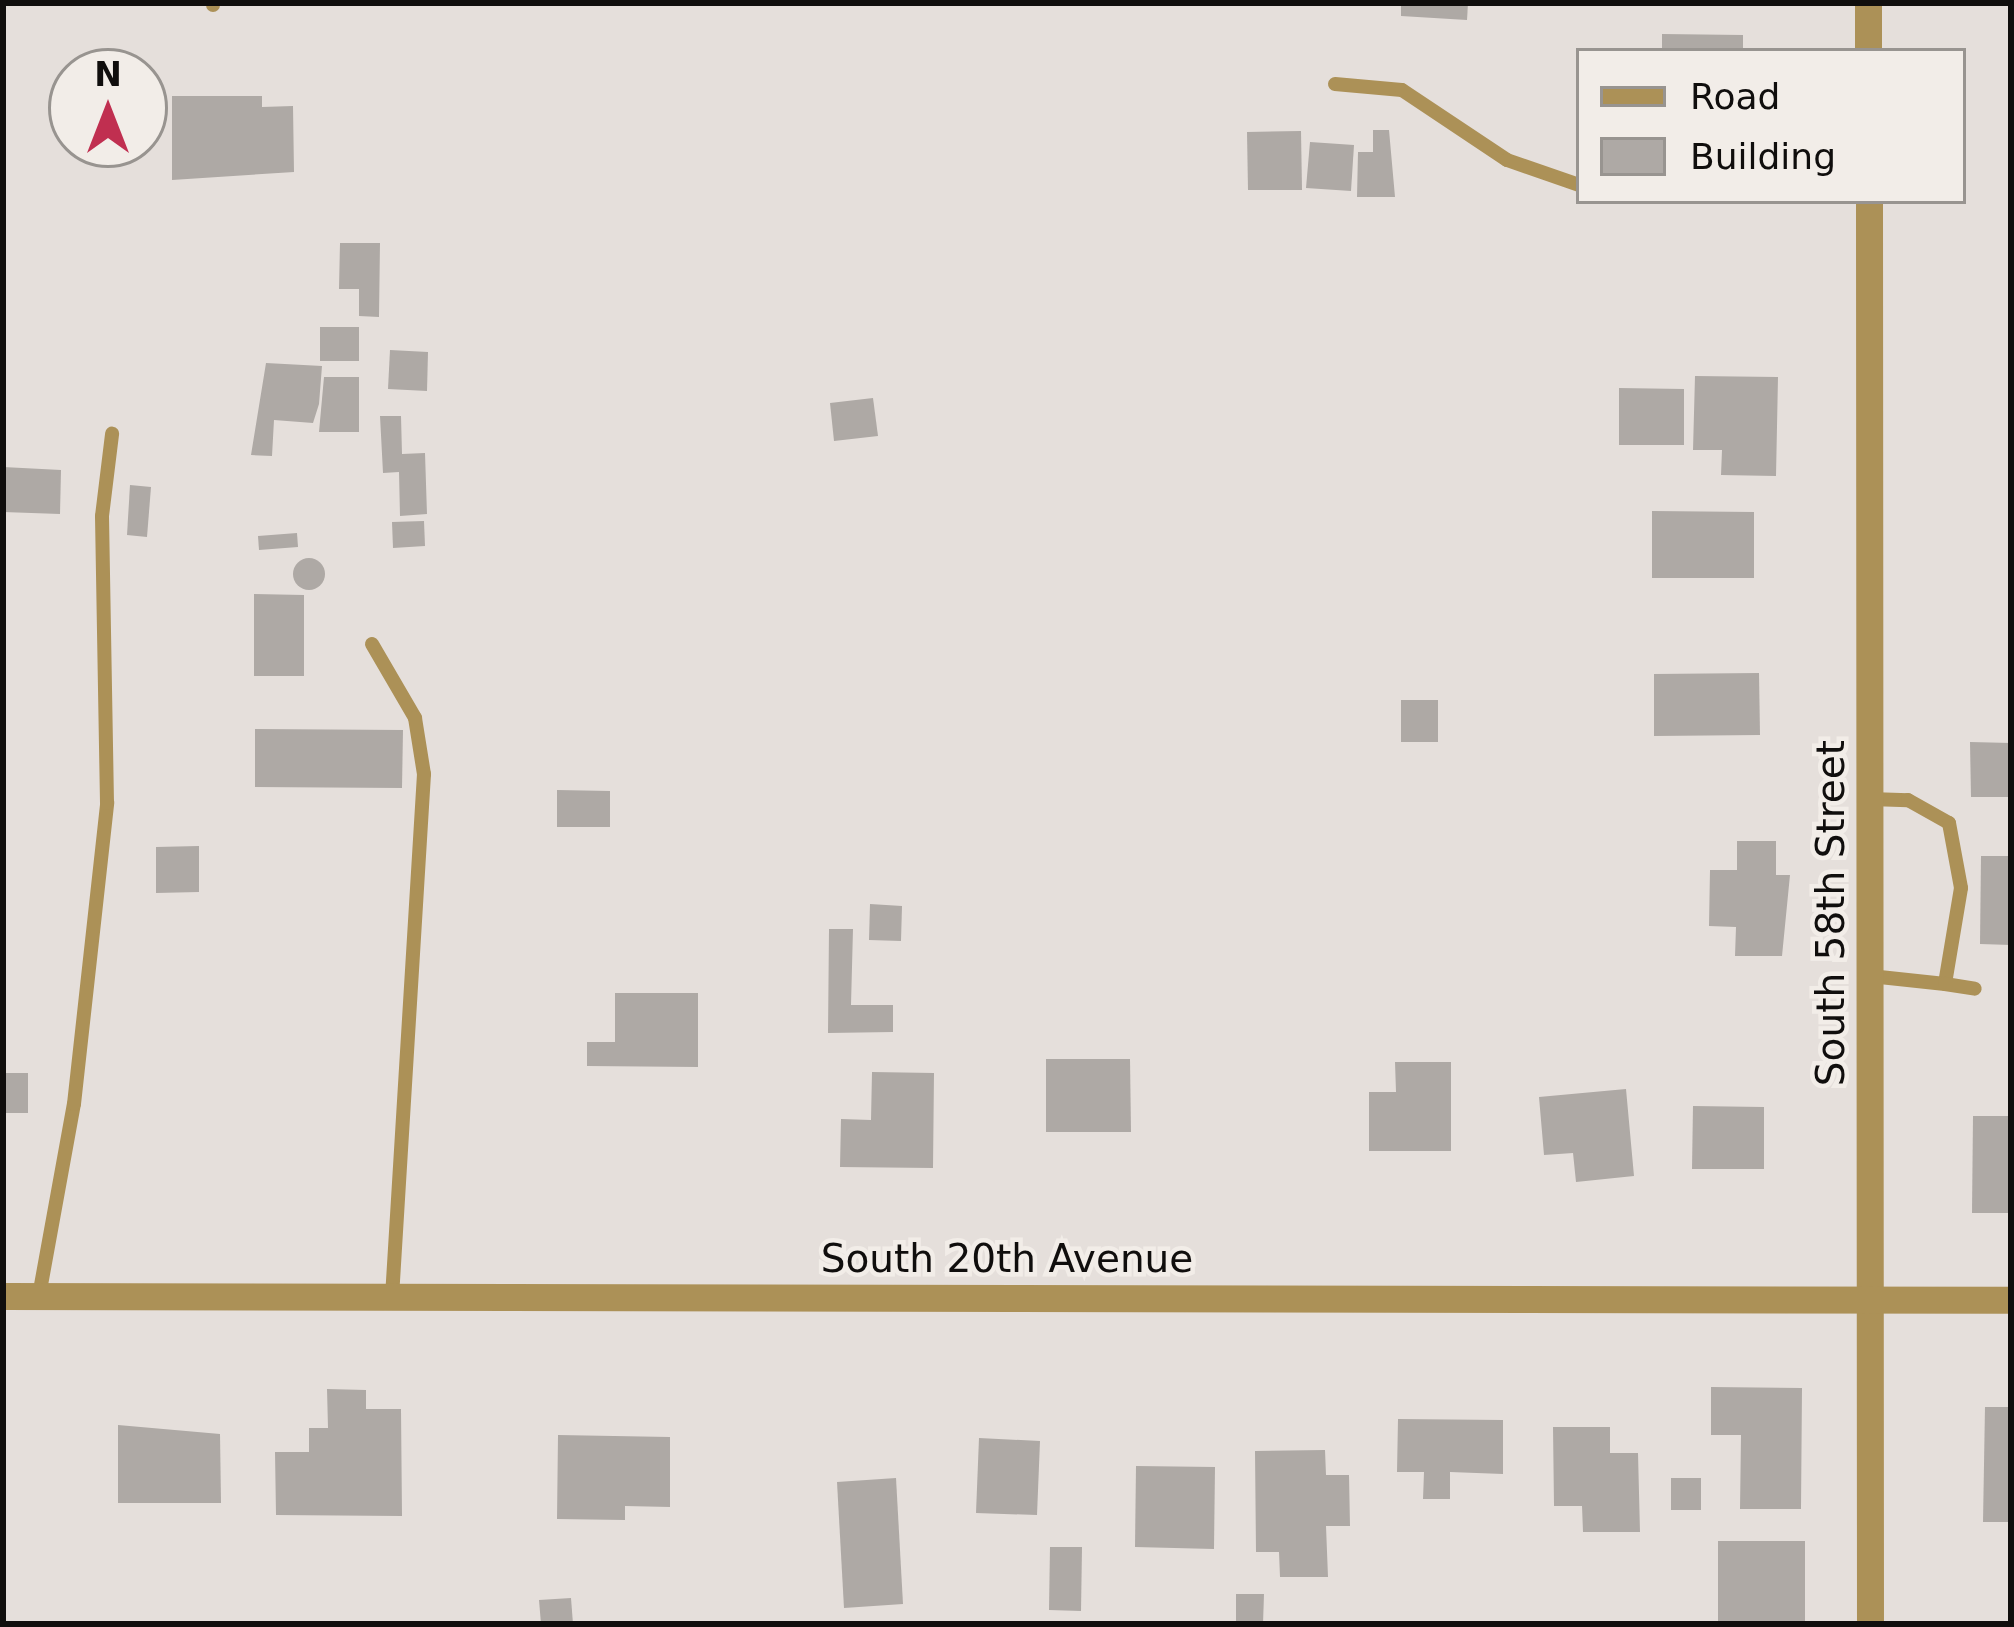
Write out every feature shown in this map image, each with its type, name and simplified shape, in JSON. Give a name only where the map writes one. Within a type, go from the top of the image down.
[{"type":"street","points":[[1868,3],[1868,48]]},
{"type":"street","name":"South 58th Street","points":[[1868,204],[1870,1624]]},
{"type":"street","name":"South 20th Avenue","points":[[3,1296],[2011,1300]]},
{"type":"lane","points":[[1336,84],[1402,90],[1507,160],[1576,184]]},
{"type":"lane","points":[[39,1296],[74,1104],[107,802],[102,516],[112,434]]},
{"type":"lane","points":[[371,644],[416,718],[424,774],[392,1297]]},
{"type":"lane","points":[[1870,799],[1908,800],[1949,823],[1961,888],[1945,984]]},
{"type":"lane","points":[[1870,976],[1975,989]]},
{"type":"building","points":[[1401,3],[1468,3],[1467,20],[1401,16]]},
{"type":"building","points":[[1662,34],[1743,35],[1743,48],[1662,48]]},
{"type":"building","points":[[172,96],[262,96],[262,107],[293,106],[294,172],[172,180]]},
{"type":"building","points":[[1373,130],[1389,130],[1395,197],[1357,197],[1358,152],[1373,152]]},
{"type":"building","points":[[1301,131],[1302,190],[1248,190],[1247,132]]},
{"type":"building","points":[[1310,142],[1354,145],[1351,191],[1306,188]]},
{"type":"building","points":[[340,243],[380,243],[379,317],[359,316],[359,289],[339,289]]},
{"type":"building","points":[[320,327],[359,327],[359,361],[320,361]]},
{"type":"building","points":[[390,350],[428,352],[427,391],[388,389]]},
{"type":"building","points":[[266,363],[322,366],[319,404],[313,423],[274,420],[272,456],[251,455]]},
{"type":"building","points":[[1695,376],[1778,377],[1776,476],[1721,475],[1722,450],[1693,450]]},
{"type":"building","points":[[324,377],[359,377],[359,432],[319,432]]},
{"type":"building","points":[[1619,388],[1684,389],[1684,445],[1619,445]]},
{"type":"building","points":[[873,398],[878,436],[834,441],[830,403]]},
{"type":"building","points":[[380,416],[401,416],[402,454],[425,453],[427,514],[400,516],[399,472],[383,473]]},
{"type":"building","points":[[3,467],[61,470],[60,514],[3,512]]},
{"type":"building","points":[[130,485],[151,487],[147,537],[127,535]]},
{"type":"building","points":[[1652,511],[1754,512],[1754,578],[1652,578]]},
{"type":"building","points":[[424,521],[425,546],[393,548],[392,522]]},
{"type":"building","points":[[297,533],[298,547],[259,550],[258,536]]},
{"type":"building","points":[[309,558],[320,563],[325,574],[320,585],[309,590],[298,585],[293,574],[298,563]]},
{"type":"building","points":[[254,594],[304,595],[304,676],[254,676]]},
{"type":"building","points":[[1759,673],[1760,735],[1654,736],[1654,674]]},
{"type":"building","points":[[1401,700],[1438,700],[1438,742],[1401,742]]},
{"type":"building","points":[[255,729],[403,730],[402,788],[255,787]]},
{"type":"building","points":[[1970,742],[2011,743],[2011,797],[1971,797]]},
{"type":"building","points":[[557,790],[610,791],[610,827],[557,827]]},
{"type":"building","points":[[1737,841],[1776,841],[1776,875],[1790,875],[1782,956],[1735,956],[1736,927],[1709,926],[1710,870],[1737,870]]},
{"type":"building","points":[[199,846],[199,892],[156,893],[156,847]]},
{"type":"building","points":[[1981,856],[2011,856],[2011,945],[1980,944]]},
{"type":"building","points":[[870,904],[902,906],[901,941],[869,940]]},
{"type":"building","points":[[829,929],[853,929],[851,1005],[893,1005],[893,1032],[828,1033]]},
{"type":"building","points":[[615,993],[698,993],[698,1067],[587,1066],[587,1042],[615,1042]]},
{"type":"building","points":[[1046,1059],[1130,1059],[1131,1132],[1046,1132]]},
{"type":"building","points":[[1395,1062],[1451,1062],[1451,1151],[1369,1151],[1369,1092],[1396,1092]]},
{"type":"building","points":[[872,1072],[934,1073],[933,1168],[840,1167],[841,1119],[871,1120]]},
{"type":"building","points":[[3,1073],[28,1073],[28,1113],[3,1113]]},
{"type":"building","points":[[1626,1089],[1634,1176],[1576,1182],[1573,1153],[1544,1155],[1539,1097]]},
{"type":"building","points":[[1693,1106],[1764,1107],[1764,1169],[1692,1169]]},
{"type":"building","points":[[1973,1116],[2011,1116],[2011,1213],[1972,1213]]},
{"type":"building","points":[[1711,1387],[1802,1388],[1801,1509],[1740,1509],[1741,1435],[1711,1435]]},
{"type":"building","points":[[327,1389],[366,1390],[366,1409],[401,1409],[402,1516],[276,1515],[275,1452],[309,1452],[309,1428],[328,1428]]},
{"type":"building","points":[[1985,1407],[2011,1407],[2011,1522],[1983,1522]]},
{"type":"building","points":[[1398,1419],[1503,1420],[1503,1474],[1450,1472],[1450,1499],[1423,1499],[1424,1472],[1397,1472]]},
{"type":"building","points":[[118,1425],[220,1434],[221,1503],[118,1503]]},
{"type":"building","points":[[1553,1427],[1610,1427],[1610,1453],[1638,1453],[1640,1532],[1583,1532],[1582,1506],[1554,1506]]},
{"type":"building","points":[[558,1435],[670,1437],[670,1507],[625,1506],[625,1520],[557,1519]]},
{"type":"building","points":[[979,1438],[1040,1441],[1037,1515],[976,1513]]},
{"type":"building","points":[[1325,1450],[1326,1475],[1349,1475],[1350,1526],[1326,1526],[1328,1577],[1280,1577],[1279,1552],[1256,1552],[1255,1451]]},
{"type":"building","points":[[1136,1466],[1215,1467],[1214,1549],[1135,1547]]},
{"type":"building","points":[[896,1478],[903,1604],[844,1608],[837,1482]]},
{"type":"building","points":[[1671,1478],[1701,1478],[1701,1510],[1671,1510]]},
{"type":"building","points":[[1718,1541],[1805,1541],[1805,1624],[1718,1624]]},
{"type":"building","points":[[1050,1547],[1082,1547],[1081,1611],[1049,1610]]},
{"type":"building","points":[[1236,1594],[1264,1594],[1263,1624],[1236,1624]]},
{"type":"building","points":[[571,1598],[573,1624],[541,1624],[539,1600]]}]
